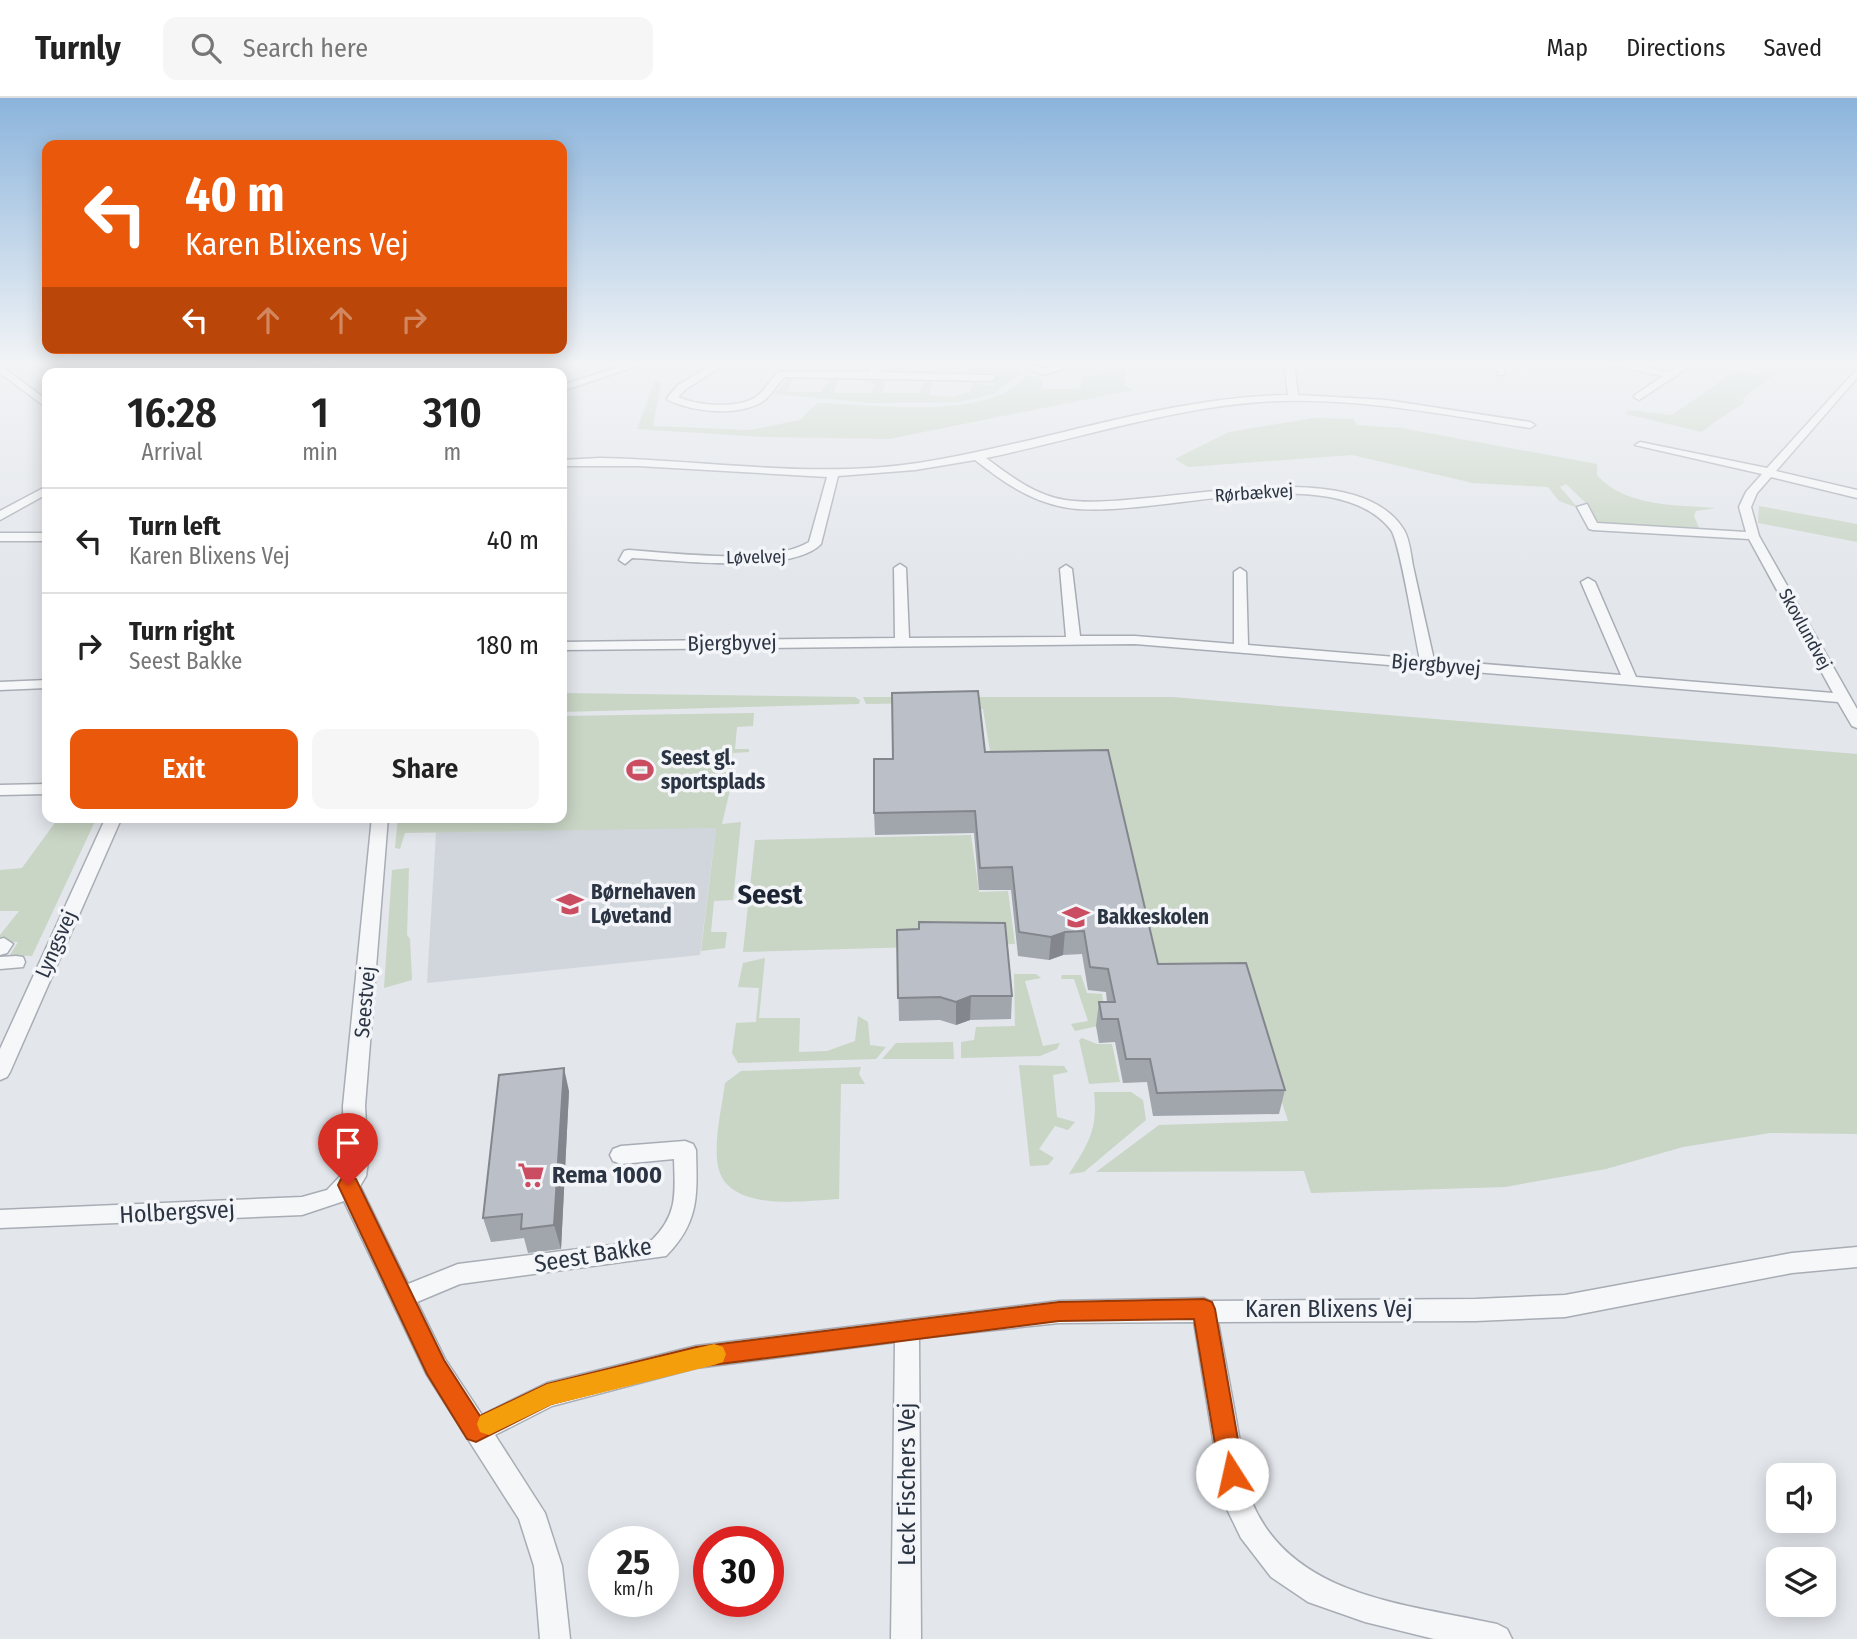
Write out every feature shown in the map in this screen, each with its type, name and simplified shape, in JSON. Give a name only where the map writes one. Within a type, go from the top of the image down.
[{"type":"street","points":[[567,463],[646,462],[833,474],[908,468],[1071,435]]},
{"type":"street","name":"Skovlundvej","points":[[1802,435],[1752,492],[1745,507],[1753,536],[1857,723]]},
{"type":"street","points":[[1640,445],[1770,472],[1857,494]]},
{"type":"street","name":"Rørbækvej","points":[[975,455],[1027,494],[1070,505],[1101,506],[1293,489],[1340,495],[1368,505],[1389,518],[1399,532],[1428,664]]},
{"type":"street","name":"Løvelvej","points":[[625,560],[628,554],[773,559],[800,555],[815,544],[833,474]]},
{"type":"street","points":[[0,516],[42,492]]},
{"type":"street","points":[[1583,507],[1593,526],[1753,536]]},
{"type":"street","points":[[0,537],[42,537]]},
{"type":"street","points":[[900,568],[902,640]]},
{"type":"street","points":[[1066,569],[1073,639]]},
{"type":"street","points":[[1240,572],[1241,649]]},
{"type":"street","points":[[1588,582],[1631,681]]},
{"type":"street","name":"Bjergbyvej","points":[[567,646],[902,640],[1135,640],[1843,698]]},
{"type":"street","points":[[0,686],[42,684]]},
{"type":"street","points":[[3,794],[42,790]]},
{"type":"street","name":"Lyngsvej","points":[[0,1072],[111,823]]},
{"type":"street","name":"Seestvej","points":[[348,1185],[355,1176],[357,1162],[355,1106],[379,823]]},
{"type":"street","name":"Seest Bakke","points":[[404,1297],[458,1274],[658,1249],[673,1235],[684,1219],[685,1150],[621,1155]]},
{"type":"street","points":[[348,1185],[436,1367],[531,1513],[548,1566],[555,1639]]},
{"type":"street","name":"Holbergsvej","points":[[0,1219],[302,1206],[334,1197],[348,1185]]},
{"type":"street","name":"Karen Blixens Vej","points":[[476,1431],[547,1395],[696,1357],[907,1329],[1059,1311],[1476,1310],[1565,1306],[1792,1263],[1857,1257]]},
{"type":"street","points":[[1204,1309],[1237,1501],[1250,1530],[1270,1557],[1314,1591],[1339,1602],[1497,1639]]},
{"type":"street","name":"Leck Fischers Vej","points":[[906,1639],[907,1329]]},
{"type":"shaded area","name":"Børnehaven Løvetand","points":[[716,828],[700,955],[427,983],[436,832]]},
{"type":"green space","points":[[730,435],[909,435],[889,439]]},
{"type":"green space","points":[[1223,435],[1439,435],[1597,464],[1597,475],[1608,485],[1636,499],[1669,505],[1716,508],[1696,511],[1694,516],[1700,530],[1601,523],[1595,521],[1591,508],[1566,484],[1560,487],[1578,508],[1559,501],[1548,487],[1473,483],[1352,455],[1188,467],[1175,459]]},
{"type":"green space","points":[[1759,506],[1857,524],[1857,542],[1758,523]]},
{"type":"green space","points":[[567,693],[855,697],[860,700],[859,704],[567,712]]},
{"type":"green space","points":[[863,697],[1172,697],[1857,754],[1857,1134],[1770,1133],[1683,1147],[1606,1169],[1505,1187],[1311,1193],[1304,1171],[1096,1172],[1159,1125],[1288,1121],[1243,982],[1160,983],[993,769],[983,709],[926,708],[925,703],[866,704]]},
{"type":"green space","name":"Seest gl. sportsplads","points":[[754,713],[753,726],[737,727],[735,749],[749,749],[749,752],[733,753],[731,776],[745,776],[743,788],[730,790],[722,824],[741,822],[733,900],[714,901],[711,932],[727,932],[725,948],[701,951],[716,828],[405,833],[400,849],[395,848],[397,823],[567,823],[567,716]]},
{"type":"green space","points":[[55,823],[94,823],[32,956],[10,955],[18,942],[0,942],[0,935],[19,911],[0,911],[0,870],[22,868]]},
{"type":"green space","points":[[971,835],[979,892],[1008,891],[1015,944],[743,952],[755,840]]},
{"type":"green space","points":[[409,868],[407,935],[410,939],[412,980],[384,988],[392,870]]},
{"type":"green space","points":[[765,958],[759,1018],[800,1018],[799,1052],[827,1051],[855,1041],[858,1016],[868,1022],[870,1045],[886,1047],[876,1059],[738,1063],[732,1053],[736,1023],[756,1022],[759,988],[738,987],[743,963]]},
{"type":"green space","points":[[1014,974],[1036,974],[1041,978],[1025,981],[1043,1046],[1060,1043],[1057,1049],[1040,1056],[961,1058],[961,1042],[974,1040],[976,1027],[1015,1026]]},
{"type":"green space","points":[[1062,975],[1081,975],[1087,993],[1102,994],[1107,1024],[1075,1031],[1071,1024],[1088,1021],[1074,979],[1061,979]]},
{"type":"green space","points":[[1082,1038],[1097,1044],[1112,1044],[1120,1082],[1089,1084],[1079,1040]]},
{"type":"green space","points":[[953,1042],[954,1059],[882,1059],[896,1043]]},
{"type":"green space","points":[[1019,1065],[1064,1066],[1068,1072],[1053,1075],[1057,1117],[1075,1122],[1068,1130],[1055,1126],[1039,1149],[1054,1158],[1048,1165],[1030,1166]]},
{"type":"green space","points":[[861,1067],[859,1074],[865,1084],[841,1084],[839,1199],[784,1202],[764,1200],[746,1196],[732,1188],[721,1176],[717,1149],[725,1083],[741,1071]]},
{"type":"green space","points":[[1094,1092],[1131,1092],[1143,1100],[1146,1120],[1084,1172],[1069,1174],[1082,1153],[1093,1126]]},
{"type":"building","name":"Bakkeskolen","points":[[978,691],[985,752],[1108,750],[1158,964],[1246,963],[1285,1090],[1157,1093],[1150,1059],[1126,1059],[1118,1019],[1102,1019],[1099,1002],[1115,1002],[1108,969],[1090,967],[1084,931],[1065,932],[1051,937],[1019,932],[1012,867],[980,868],[975,811],[874,813],[874,759],[893,759],[892,693]]},
{"type":"building","points":[[919,922],[1005,923],[1012,996],[971,996],[956,1002],[940,997],[898,998],[897,930],[919,929]]},
{"type":"building","name":"Rema 1000","points":[[564,1068],[554,1225],[521,1229],[522,1214],[483,1218],[499,1075]]},
{"type":"slow traffic","points":[[489,1424],[547,1395],[714,1354]]},
{"type":"place","name":"Seest gl. sportsplads","points":[[640,770]]},
{"type":"place","name":"Børnehaven Løvetand","points":[[570,904]]},
{"type":"place","name":"Bakkeskolen","points":[[1076,917]]},
{"type":"place","name":"Rema 1000","points":[[531,1175]]},
{"type":"district","name":"Seest","points":[[770,894]]},
{"type":"route","points":[[348,1185],[436,1367],[476,1431],[547,1395],[696,1357],[1059,1311],[1204,1309],[1232,1474]]}]
